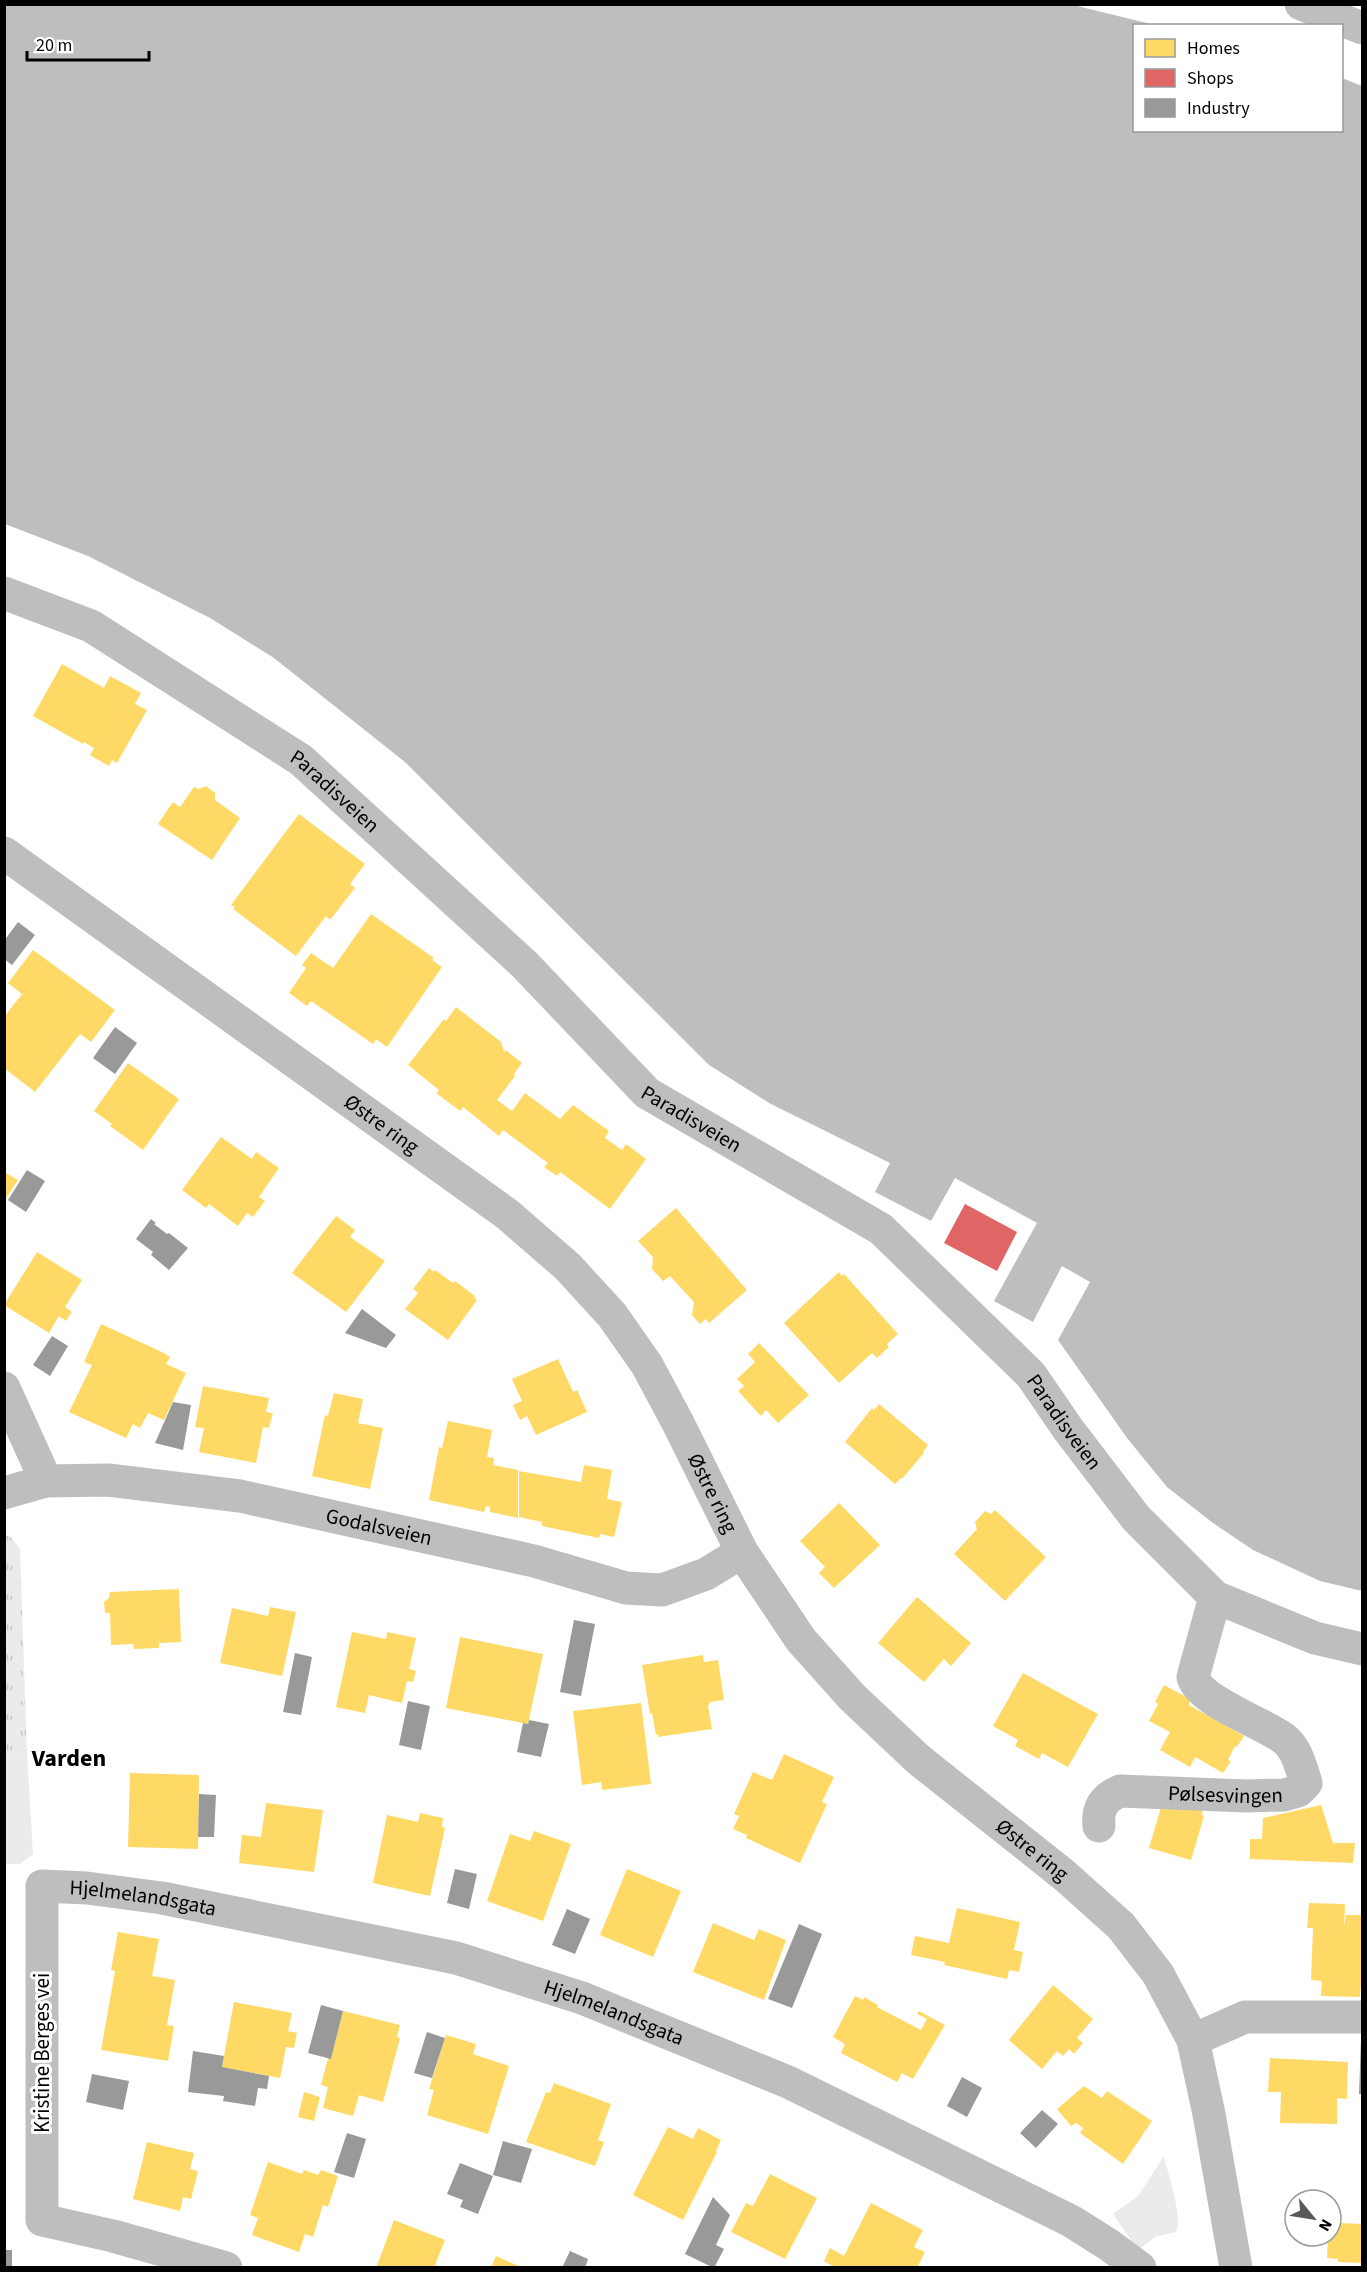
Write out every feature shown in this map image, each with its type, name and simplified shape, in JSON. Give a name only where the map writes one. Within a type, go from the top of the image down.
[{"type":"street","points":[[1302,4],[1362,28]]},
{"type":"street","name":"Paradisveien","points":[[4,593],[91,626],[301,760],[524,964],[647,1093],[881,1229],[1031,1375],[1068,1429],[1136,1518],[1215,1597],[1315,1638],[1362,1649]]},
{"type":"street","name":"Østre ring","points":[[4,853],[507,1214],[568,1267],[612,1315],[646,1365],[678,1423],[742,1552],[801,1640],[852,1697],[919,1760],[1064,1875],[1121,1926],[1158,1974],[1193,2040],[1209,2114],[1236,2268]]},
{"type":"street","points":[[4,1388],[46,1480]]},
{"type":"street","name":"Godalsveien","points":[[4,1493],[46,1480],[108,1480],[240,1496],[534,1561],[626,1588],[662,1590],[706,1574],[742,1552]]},
{"type":"street","name":"Pølsesvingen","points":[[1098,1826],[1102,1803],[1109,1796],[1120,1791],[1246,1796],[1284,1795],[1298,1791],[1306,1783],[1296,1754],[1285,1739],[1240,1715],[1203,1691],[1194,1682],[1193,1677],[1215,1597]]},
{"type":"street","name":"Kristine Berges vei","points":[[42,1886],[42,2220],[113,2236],[226,2268]]},
{"type":"street","name":"Hjelmelandsgata","points":[[42,1886],[87,1888],[162,1898],[445,1956],[582,1998],[788,2082],[1071,2221],[1110,2245],[1140,2268]]},
{"type":"street","points":[[1193,2040],[1245,2017],[1362,2017]]},
{"type":"green space","points":[[4,1535],[11,1537],[20,1549],[27,1753],[5,1752]]},
{"type":"green space","points":[[5,1752],[27,1753],[33,1854],[20,1864],[5,1864]]},
{"type":"green space","points":[[1164,2156],[1174,2195],[1178,2225],[1176,2232],[1155,2237],[1138,2250],[1113,2214],[1138,2196]]},
{"type":"shaded area","points":[[4,5],[1073,5],[1151,24],[1133,24],[1133,132],[1343,132],[1343,78],[1362,86],[1362,1591],[1320,1581],[1253,1550],[1213,1523],[1167,1487],[1127,1438],[1058,1340],[1090,1282],[1062,1266],[1033,1322],[994,1301],[1037,1223],[955,1178],[931,1221],[875,1192],[890,1163],[769,1103],[709,1065],[405,762],[274,658],[210,618],[88,556],[5,524]]},
{"type":"building: Homes","points":[[62,664],[104,688],[110,676],[141,693],[135,704],[147,710],[117,763],[112,760],[109,766],[90,755],[94,748],[33,716]]},
{"type":"building: Homes","points":[[206,786],[215,793],[215,800],[240,818],[212,860],[158,824],[173,802],[180,807],[194,787],[199,789]]},
{"type":"building: Homes","points":[[299,814],[365,864],[350,884],[355,888],[330,920],[326,916],[296,956],[233,909],[235,907],[231,905]]},
{"type":"building: Homes","points":[[371,914],[434,958],[432,960],[442,967],[387,1047],[376,1039],[373,1044],[311,1001],[307,1006],[289,993],[306,968],[302,965],[311,953],[333,968]]},
{"type":"building: Homes","points":[[33,950],[115,1010],[91,1042],[80,1034],[35,1092],[4,1068],[4,1017],[22,994],[8,983]]},
{"type":"building: Homes","points":[[456,1007],[501,1042],[504,1052],[506,1050],[522,1063],[497,1100],[512,1111],[525,1093],[560,1119],[573,1105],[609,1131],[605,1138],[622,1150],[626,1144],[646,1159],[610,1209],[560,1172],[557,1176],[544,1167],[548,1163],[503,1130],[499,1136],[463,1107],[460,1111],[436,1093],[439,1090],[408,1065]]},
{"type":"building: Homes","points":[[128,1063],[179,1099],[143,1150],[94,1111]]},
{"type":"building: Homes","points":[[221,1137],[252,1159],[256,1152],[279,1168],[259,1197],[265,1201],[253,1217],[247,1213],[238,1226],[209,1204],[206,1208],[182,1190]]},
{"type":"building: Homes","points":[[4,1172],[18,1180],[4,1201]]},
{"type":"building: Homes","points":[[676,1208],[747,1290],[709,1323],[706,1319],[700,1324],[692,1315],[694,1302],[670,1276],[663,1281],[652,1269],[653,1257],[638,1241]]},
{"type":"building: Homes","points":[[336,1216],[355,1230],[350,1237],[385,1261],[346,1312],[292,1273]]},
{"type":"building: Homes","points":[[37,1252],[82,1280],[65,1307],[72,1312],[66,1321],[59,1316],[49,1333],[4,1305]]},
{"type":"building: Homes","points":[[429,1268],[453,1283],[455,1281],[477,1300],[448,1340],[405,1309],[418,1293],[413,1289]]},
{"type":"building: Homes","points":[[839,1272],[842,1276],[844,1274],[898,1334],[877,1358],[872,1353],[839,1383],[784,1323]]},
{"type":"building: Homes","points":[[101,1324],[164,1353],[170,1357],[166,1364],[186,1373],[164,1420],[148,1413],[140,1428],[133,1424],[126,1438],[69,1412],[92,1365],[84,1362]]},
{"type":"building: Homes","points":[[759,1343],[809,1395],[778,1423],[766,1410],[761,1416],[738,1391],[744,1386],[737,1379],[755,1362],[748,1354]]},
{"type":"building: Homes","points":[[558,1359],[573,1392],[577,1390],[587,1412],[536,1435],[527,1416],[520,1420],[513,1405],[522,1401],[512,1379]]},
{"type":"building: Homes","points":[[203,1386],[269,1398],[266,1412],[273,1413],[269,1428],[263,1427],[256,1463],[199,1452],[204,1428],[195,1427]]},
{"type":"building: Homes","points":[[334,1393],[363,1399],[358,1423],[383,1428],[370,1489],[312,1476],[325,1415],[328,1416]]},
{"type":"building: Homes","points":[[879,1404],[928,1445],[902,1479],[895,1484],[845,1442],[872,1408],[874,1410]]},
{"type":"building: Homes","points":[[448,1421],[492,1430],[487,1457],[494,1458],[493,1465],[518,1470],[518,1518],[490,1512],[490,1507],[486,1506],[484,1512],[429,1500],[439,1447],[442,1448]]},
{"type":"building: Homes","points":[[584,1465],[612,1470],[607,1499],[622,1502],[614,1537],[600,1534],[599,1538],[542,1526],[542,1522],[519,1517],[519,1471],[581,1482]]},
{"type":"building: Homes","points":[[839,1503],[880,1545],[834,1588],[819,1573],[825,1567],[800,1541]]},
{"type":"building: Homes","points":[[995,1510],[1046,1557],[1005,1601],[954,1554],[977,1529],[975,1522],[985,1511],[991,1514]]},
{"type":"building: Homes","points":[[179,1589],[181,1642],[159,1643],[159,1648],[134,1649],[133,1644],[111,1645],[110,1613],[105,1613],[104,1602],[109,1598],[110,1592]]},
{"type":"building: Homes","points":[[917,1597],[971,1643],[951,1666],[944,1659],[924,1682],[878,1643]]},
{"type":"building: Homes","points":[[270,1607],[296,1612],[282,1676],[220,1663],[232,1608],[268,1616]]},
{"type":"building: Homes","points":[[352,1632],[386,1639],[387,1632],[416,1638],[409,1669],[416,1671],[413,1682],[407,1681],[402,1703],[369,1695],[365,1713],[336,1707]]},
{"type":"building: Homes","points":[[460,1637],[543,1654],[528,1724],[446,1708]]},
{"type":"building: Homes","points":[[703,1655],[704,1662],[718,1660],[724,1700],[710,1702],[708,1706],[712,1729],[658,1737],[652,1713],[650,1714],[642,1665]]},
{"type":"building: Homes","points":[[1023,1673],[1098,1714],[1068,1767],[1042,1753],[1039,1759],[1015,1746],[1018,1740],[993,1726]]},
{"type":"building: Homes","points":[[1164,1685],[1190,1699],[1189,1705],[1244,1736],[1237,1747],[1235,1746],[1228,1760],[1231,1761],[1223,1773],[1195,1757],[1190,1767],[1160,1750],[1170,1732],[1149,1721]]},
{"type":"building: Homes","points":[[641,1703],[651,1784],[602,1790],[601,1782],[582,1785],[573,1711]]},
{"type":"building: Homes","points":[[784,1754],[834,1777],[822,1802],[827,1804],[800,1863],[746,1838],[747,1835],[733,1829],[739,1816],[734,1814],[753,1772],[772,1780]]},
{"type":"building: Homes","points":[[130,1773],[199,1775],[198,1849],[128,1847]]},
{"type":"building: Homes","points":[[266,1803],[323,1810],[314,1872],[239,1863],[242,1835],[261,1837]]},
{"type":"building: Homes","points":[[1162,1804],[1203,1808],[1202,1815],[1204,1816],[1191,1860],[1149,1848]]},
{"type":"building: Homes","points":[[1321,1805],[1333,1843],[1355,1843],[1353,1863],[1250,1859],[1250,1839],[1262,1839],[1263,1818]]},
{"type":"building: Homes","points":[[420,1813],[443,1818],[442,1827],[445,1828],[430,1896],[373,1883],[387,1815],[418,1822]]},
{"type":"building: Homes","points":[[534,1831],[571,1844],[543,1921],[487,1901],[510,1834],[530,1841]]},
{"type":"building: Homes","points":[[627,1869],[681,1891],[653,1957],[600,1935]]},
{"type":"building: Homes","points":[[1309,1903],[1345,1904],[1344,1926],[1346,1915],[1362,1915],[1360,1997],[1321,1996],[1322,1981],[1311,1980],[1313,1928],[1307,1928]]},
{"type":"building: Homes","points":[[957,1908],[1020,1922],[1014,1950],[1023,1952],[1019,1972],[1009,1970],[1007,1979],[911,1955],[915,1936],[949,1943]]},
{"type":"building: Homes","points":[[713,1923],[754,1940],[759,1929],[786,1940],[764,2000],[693,1972]]},
{"type":"building: Homes","points":[[118,1932],[159,1939],[152,1976],[175,1980],[167,2025],[174,2026],[168,2061],[101,2050],[115,1971],[111,1970]]},
{"type":"building: Homes","points":[[1053,1985],[1093,2019],[1077,2038],[1083,2043],[1074,2054],[1069,2049],[1063,2056],[1057,2051],[1042,2069],[1009,2040]]},
{"type":"building: Homes","points":[[855,1996],[863,2000],[864,1997],[878,2005],[877,2007],[921,2030],[927,2019],[917,2014],[919,2011],[945,2025],[913,2079],[902,2073],[897,2082],[841,2053],[845,2044],[833,2037]]},
{"type":"building: Homes","points":[[234,2002],[292,2013],[288,2031],[297,2033],[294,2048],[286,2047],[280,2078],[222,2067]]},
{"type":"building: Homes","points":[[343,2011],[400,2025],[397,2037],[400,2038],[383,2102],[359,2095],[353,2116],[323,2108],[328,2087],[321,2085],[328,2058],[331,2059]]},
{"type":"building: Homes","points":[[446,2035],[476,2044],[473,2054],[509,2066],[488,2134],[427,2115],[434,2090],[429,2089]]},
{"type":"building: Homes","points":[[1270,2058],[1348,2062],[1347,2099],[1337,2098],[1337,2124],[1280,2123],[1281,2092],[1268,2092]]},
{"type":"building: Homes","points":[[554,2083],[611,2104],[598,2140],[604,2142],[595,2166],[526,2142],[546,2092],[550,2093]]},
{"type":"building: Homes","points":[[1084,2086],[1102,2098],[1107,2091],[1152,2121],[1123,2164],[1080,2133],[1083,2128],[1076,2123],[1071,2126],[1057,2109]]},
{"type":"building: Homes","points":[[304,2092],[320,2097],[314,2121],[298,2117]]},
{"type":"building: Homes","points":[[668,2127],[693,2139],[698,2128],[721,2140],[683,2220],[633,2195]]},
{"type":"building: Homes","points":[[147,2142],[194,2153],[190,2169],[198,2171],[191,2199],[183,2197],[180,2211],[133,2199]]},
{"type":"building: Homes","points":[[268,2162],[302,2174],[304,2170],[318,2175],[321,2170],[338,2176],[328,2207],[323,2205],[313,2237],[305,2234],[299,2252],[252,2235],[258,2218],[250,2215]]},
{"type":"building: Homes","points":[[770,2174],[817,2198],[785,2259],[731,2232],[746,2203],[753,2206]]},
{"type":"building: Homes","points":[[871,2203],[923,2230],[914,2247],[925,2252],[917,2268],[836,2268],[824,2261],[830,2248],[844,2256]]},
{"type":"building: Homes","points":[[394,2220],[445,2240],[435,2265],[440,2268],[376,2268]]},
{"type":"building: Homes","points":[[1343,2223],[1362,2224],[1362,2263],[1338,2262],[1338,2259],[1327,2258],[1327,2248],[1343,2248]]},
{"type":"building: Homes","points":[[496,2256],[523,2268],[491,2268]]},
{"type":"building: Shops","points":[[965,1204],[1017,1232],[997,1271],[944,1243]]},
{"type":"building: Industry","points":[[18,922],[35,935],[12,965],[4,959],[4,941]]},
{"type":"building: Industry","points":[[115,1027],[137,1043],[115,1074],[93,1058]]},
{"type":"building: Industry","points":[[27,1170],[45,1181],[26,1212],[8,1200]]},
{"type":"building: Industry","points":[[151,1219],[156,1223],[154,1224],[188,1248],[169,1270],[151,1255],[153,1252],[136,1239]]},
{"type":"building: Industry","points":[[362,1309],[396,1335],[386,1348],[345,1333]]},
{"type":"building: Industry","points":[[52,1336],[68,1346],[50,1376],[33,1365]]},
{"type":"building: Industry","points":[[173,1402],[191,1405],[183,1450],[155,1443]]},
{"type":"building: Industry","points":[[574,1620],[595,1624],[581,1696],[560,1692]]},
{"type":"building: Industry","points":[[295,1653],[312,1657],[301,1715],[283,1712]]},
{"type":"building: Industry","points":[[408,1701],[430,1706],[421,1750],[399,1745]]},
{"type":"building: Industry","points":[[529,1720],[549,1724],[541,1757],[517,1752],[523,1723],[528,1724]]},
{"type":"building: Industry","points":[[199,1794],[216,1795],[214,1837],[198,1837]]},
{"type":"building: Industry","points":[[455,1869],[477,1874],[469,1909],[447,1903]]},
{"type":"building: Industry","points":[[567,1909],[590,1919],[575,1954],[552,1945]]},
{"type":"building: Industry","points":[[799,1924],[822,1934],[792,2008],[768,1999]]},
{"type":"building: Industry","points":[[321,2005],[343,2011],[331,2059],[308,2053]]},
{"type":"building: Industry","points":[[427,2032],[445,2038],[432,2078],[414,2073]]},
{"type":"building: Industry","points":[[1361,2039],[1362,2094],[1359,2094]]},
{"type":"building: Industry","points":[[193,2051],[224,2056],[222,2067],[269,2076],[267,2089],[258,2088],[255,2106],[223,2101],[224,2096],[188,2092]]},
{"type":"building: Industry","points":[[92,2074],[129,2081],[123,2110],[86,2102]]},
{"type":"building: Industry","points":[[962,2077],[982,2088],[967,2117],[947,2106]]},
{"type":"building: Industry","points":[[1042,2110],[1058,2124],[1036,2148],[1020,2133]]},
{"type":"building: Industry","points":[[347,2133],[366,2139],[354,2178],[334,2172]]},
{"type":"building: Industry","points":[[503,2141],[532,2149],[521,2183],[493,2175]]},
{"type":"building: Industry","points":[[460,2163],[493,2176],[478,2214],[460,2207],[463,2200],[447,2194]]},
{"type":"building: Industry","points":[[713,2197],[730,2215],[716,2245],[724,2249],[714,2268],[685,2254]]},
{"type":"building: Industry","points":[[4,2250],[12,2250],[12,2268],[4,2268]]},
{"type":"building: Industry","points":[[570,2251],[588,2259],[585,2268],[562,2268]]},
{"type":"district","name":"Varden","points":[[69,1758]]}]
